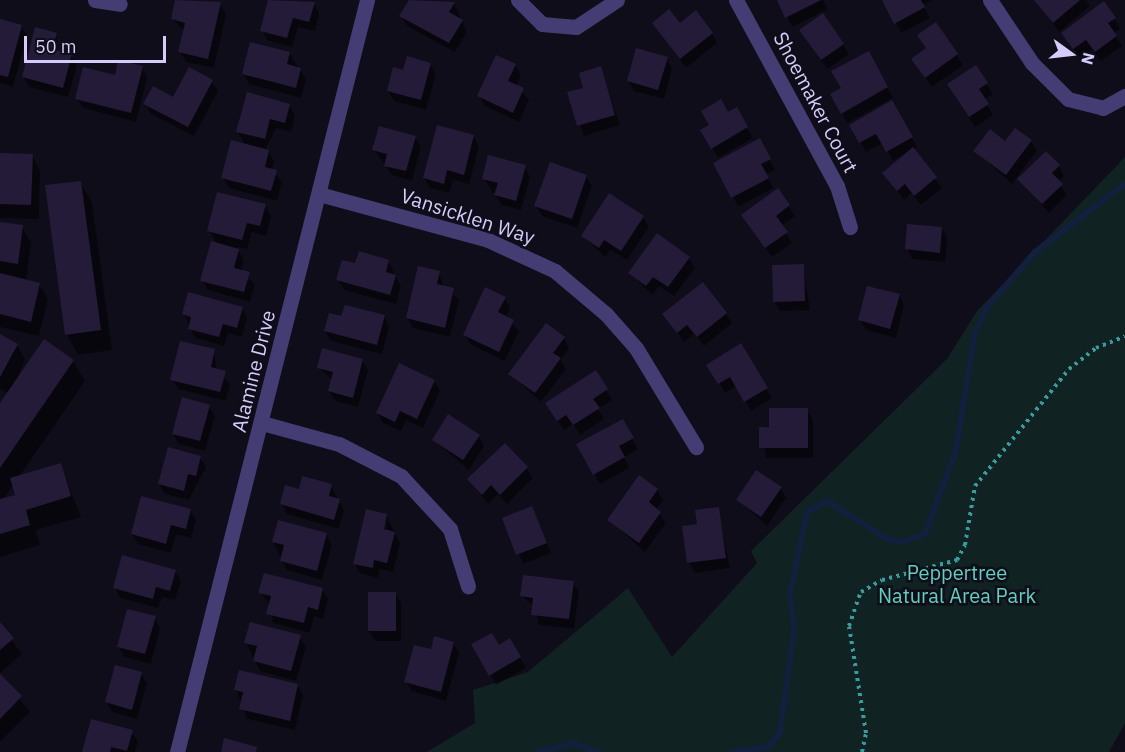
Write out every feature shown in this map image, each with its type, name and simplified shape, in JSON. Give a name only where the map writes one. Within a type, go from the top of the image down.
[{"type":"street","points":[[95,0],[120,4]]},
{"type":"street","name":"Alamine Drive","points":[[177,752],[320,194],[367,0]]},
{"type":"street","points":[[518,0],[542,24],[576,27],[617,0]]},
{"type":"street","name":"Shoemaker Court","points":[[736,0],[837,186],[850,227]]},
{"type":"street","points":[[990,0],[1032,63],[1068,99],[1103,108],[1125,96]]},
{"type":"street","name":"Vansicklen Way","points":[[320,194],[488,240],[555,271],[606,314],[636,348],[696,447]]},
{"type":"street","points":[[262,423],[339,444],[401,476],[450,529],[468,586]]},
{"type":"path","points":[[862,752],[866,733],[849,626],[861,592],[882,580],[957,560],[965,544],[975,486],[1069,369],[1095,348],[1125,336]]},
{"type":"green space","name":"Peppertree Natural Area Park","points":[[1125,157],[1125,723],[1109,752],[427,752],[475,723],[473,690],[528,672],[628,588],[672,657],[757,563],[751,551],[947,359],[977,311]]},
{"type":"building","points":[[175,0],[221,2],[208,59],[178,52],[185,23],[171,19]]},
{"type":"building","points":[[268,0],[315,2],[309,22],[293,18],[287,38],[260,31]]},
{"type":"building","points":[[409,0],[455,2],[449,12],[463,20],[449,43],[399,16]]},
{"type":"building","points":[[777,0],[821,0],[785,18]]},
{"type":"building","points":[[882,0],[921,0],[925,7],[894,24]]},
{"type":"building","points":[[1034,0],[1080,0],[1053,23]]},
{"type":"building","points":[[1104,1],[1116,18],[1108,23],[1117,36],[1095,52],[1086,40],[1073,49],[1061,33]]},
{"type":"building","points":[[669,9],[680,23],[696,10],[713,33],[680,59],[652,23]]},
{"type":"building","points":[[823,13],[844,44],[821,60],[799,30]]},
{"type":"building","points":[[0,19],[22,25],[8,77],[0,75]]},
{"type":"building","points":[[936,22],[958,54],[925,78],[911,59],[926,48],[917,35]]},
{"type":"building","points":[[35,27],[57,33],[52,49],[72,54],[63,88],[22,77]]},
{"type":"building","points":[[250,42],[290,52],[287,64],[301,68],[296,88],[242,74]]},
{"type":"building","points":[[636,48],[668,57],[658,90],[627,81]]},
{"type":"building","points":[[869,51],[888,87],[841,114],[830,94],[841,88],[831,71]]},
{"type":"building","points":[[496,55],[516,64],[508,81],[524,88],[513,113],[477,96]]},
{"type":"building","points":[[407,56],[431,63],[421,100],[387,91],[393,67],[403,70]]},
{"type":"building","points":[[118,60],[143,66],[131,113],[75,99],[83,67],[115,75]]},
{"type":"building","points":[[976,65],[988,83],[979,89],[989,104],[969,117],[947,84]]},
{"type":"building","points":[[601,66],[615,115],[577,126],[567,92],[583,88],[579,73]]},
{"type":"building","points":[[189,67],[213,80],[188,127],[143,104],[153,86],[173,97]]},
{"type":"building","points":[[247,92],[290,104],[285,123],[270,119],[265,139],[236,132]]},
{"type":"building","points":[[721,99],[728,112],[737,107],[748,127],[711,149],[700,130],[709,125],[701,111]]},
{"type":"building","points":[[892,100],[913,137],[886,152],[876,134],[859,143],[849,125]]},
{"type":"building","points":[[437,125],[474,135],[464,175],[447,170],[444,184],[423,178]]},
{"type":"building","points":[[379,126],[416,136],[406,171],[384,166],[387,154],[372,150]]},
{"type":"building","points":[[1015,128],[1032,140],[1006,175],[973,151],[990,129],[1005,141]]},
{"type":"building","points":[[760,138],[771,159],[761,164],[769,178],[731,198],[713,163]]},
{"type":"building","points":[[231,140],[269,150],[265,167],[277,170],[271,191],[221,178]]},
{"type":"building","points":[[913,147],[937,177],[914,196],[905,184],[897,191],[882,173]]},
{"type":"building","points":[[1046,151],[1060,165],[1052,173],[1063,184],[1042,204],[1017,179]]},
{"type":"building","points":[[0,153],[33,154],[31,205],[0,204]]},
{"type":"building","points":[[488,155],[526,165],[516,201],[494,195],[498,183],[482,179]]},
{"type":"building","points":[[550,162],[587,175],[572,219],[534,206]]},
{"type":"building","points":[[81,181],[101,330],[65,335],[45,185]]},
{"type":"building","points":[[778,188],[790,205],[776,216],[788,232],[765,248],[741,215]]},
{"type":"building","points":[[217,192],[266,204],[260,226],[247,223],[242,240],[207,231]]},
{"type":"building","points":[[609,193],[644,216],[621,251],[604,240],[599,248],[581,236]]},
{"type":"building","points":[[0,222],[23,225],[18,264],[0,261]]},
{"type":"building","points":[[907,224],[942,227],[940,253],[905,249]]},
{"type":"building","points":[[657,233],[690,257],[668,287],[653,277],[646,286],[628,273]]},
{"type":"building","points":[[211,241],[239,249],[234,268],[250,272],[244,292],[200,281]]},
{"type":"building","points":[[359,251],[389,260],[386,272],[396,275],[390,295],[336,280],[342,260],[355,263]]},
{"type":"building","points":[[804,264],[805,301],[773,302],[772,265]]},
{"type":"building","points":[[418,266],[440,271],[437,284],[454,288],[445,328],[406,318]]},
{"type":"building","points":[[0,273],[40,283],[31,322],[0,314]]},
{"type":"building","points":[[703,282],[727,313],[697,337],[687,325],[677,333],[662,314]]},
{"type":"building","points":[[867,286],[900,294],[890,329],[858,320]]},
{"type":"building","points":[[485,287],[506,297],[498,312],[514,320],[499,352],[463,335]]},
{"type":"building","points":[[188,292],[243,307],[237,328],[223,324],[219,337],[188,329],[191,317],[182,314]]},
{"type":"building","points":[[345,305],[385,315],[377,345],[324,331],[329,313],[341,316]]},
{"type":"building","points":[[546,323],[565,337],[553,353],[561,358],[535,393],[508,374]]},
{"type":"building","points":[[0,334],[18,344],[0,377]]},
{"type":"building","points":[[44,339],[74,360],[0,468],[0,403]]},
{"type":"building","points":[[180,341],[215,349],[211,367],[226,371],[220,392],[170,380]]},
{"type":"building","points":[[741,343],[768,388],[744,402],[730,377],[718,384],[706,365]]},
{"type":"building","points":[[322,348],[363,359],[353,398],[328,391],[333,372],[317,368]]},
{"type":"building","points":[[399,363],[435,380],[417,419],[400,411],[395,422],[376,413]]},
{"type":"building","points":[[596,370],[608,389],[593,399],[600,408],[573,425],[566,415],[557,421],[545,403]]},
{"type":"building","points":[[182,397],[210,405],[200,441],[172,434]]},
{"type":"building","points":[[769,408],[808,408],[808,448],[759,448],[759,427],[769,427]]},
{"type":"building","points":[[448,414],[480,435],[463,460],[432,440]]},
{"type":"building","points":[[623,419],[634,438],[619,446],[625,457],[593,475],[576,444]]},
{"type":"building","points":[[505,443],[528,467],[500,495],[491,485],[482,495],[467,479]]},
{"type":"building","points":[[168,447],[201,456],[196,476],[188,474],[184,491],[158,484]]},
{"type":"building","points":[[61,463],[71,496],[26,510],[30,525],[0,534],[0,499],[15,495],[10,478]]},
{"type":"building","points":[[756,470],[782,487],[761,517],[736,500]]},
{"type":"building","points":[[639,475],[658,489],[649,502],[661,512],[639,543],[607,520]]},
{"type":"building","points":[[302,476],[332,484],[329,496],[340,499],[334,520],[280,504],[285,485],[299,489]]},
{"type":"building","points":[[141,496],[191,509],[186,529],[171,525],[166,544],[131,534]]},
{"type":"building","points":[[532,506],[547,543],[516,555],[502,518]]},
{"type":"building","points":[[719,507],[726,558],[687,563],[682,526],[697,524],[695,510]]},
{"type":"building","points":[[366,509],[387,514],[384,529],[395,532],[387,563],[374,560],[373,568],[353,564]]},
{"type":"building","points":[[278,520],[327,533],[317,571],[280,561],[284,545],[272,542]]},
{"type":"building","points":[[122,555],[176,570],[170,591],[156,587],[153,599],[113,588]]},
{"type":"building","points":[[264,573],[323,588],[318,610],[308,607],[304,623],[266,614],[271,596],[258,593]]},
{"type":"building","points":[[523,575],[574,581],[569,619],[531,615],[533,598],[520,596]]},
{"type":"building","points":[[368,592],[396,592],[396,631],[368,631]]},
{"type":"building","points":[[127,609],[156,616],[145,654],[117,647]]},
{"type":"building","points":[[0,622],[14,638],[0,650]]},
{"type":"building","points":[[250,622],[301,635],[291,671],[253,661],[257,646],[244,643]]},
{"type":"building","points":[[492,633],[499,645],[510,638],[521,657],[489,676],[471,644]]},
{"type":"building","points":[[434,636],[454,642],[441,692],[404,682],[414,645],[431,649]]},
{"type":"building","points":[[115,665],[142,672],[132,710],[105,702]]},
{"type":"building","points":[[239,670],[298,684],[290,721],[239,709],[243,692],[234,690]]},
{"type":"building","points":[[0,674],[22,696],[0,719]]},
{"type":"building","points":[[91,719],[133,730],[127,751],[111,747],[110,752],[82,752]]},
{"type":"building","points":[[224,738],[257,747],[256,752],[221,752]]},
{"type":"waterway","points":[[733,752],[768,747],[780,733],[794,630],[790,593],[807,512],[827,501],[887,539],[901,542],[925,534],[956,450],[975,332],[987,307],[1035,252],[1125,184]]},
{"type":"waterway","points":[[538,752],[573,743],[597,752]]}]
